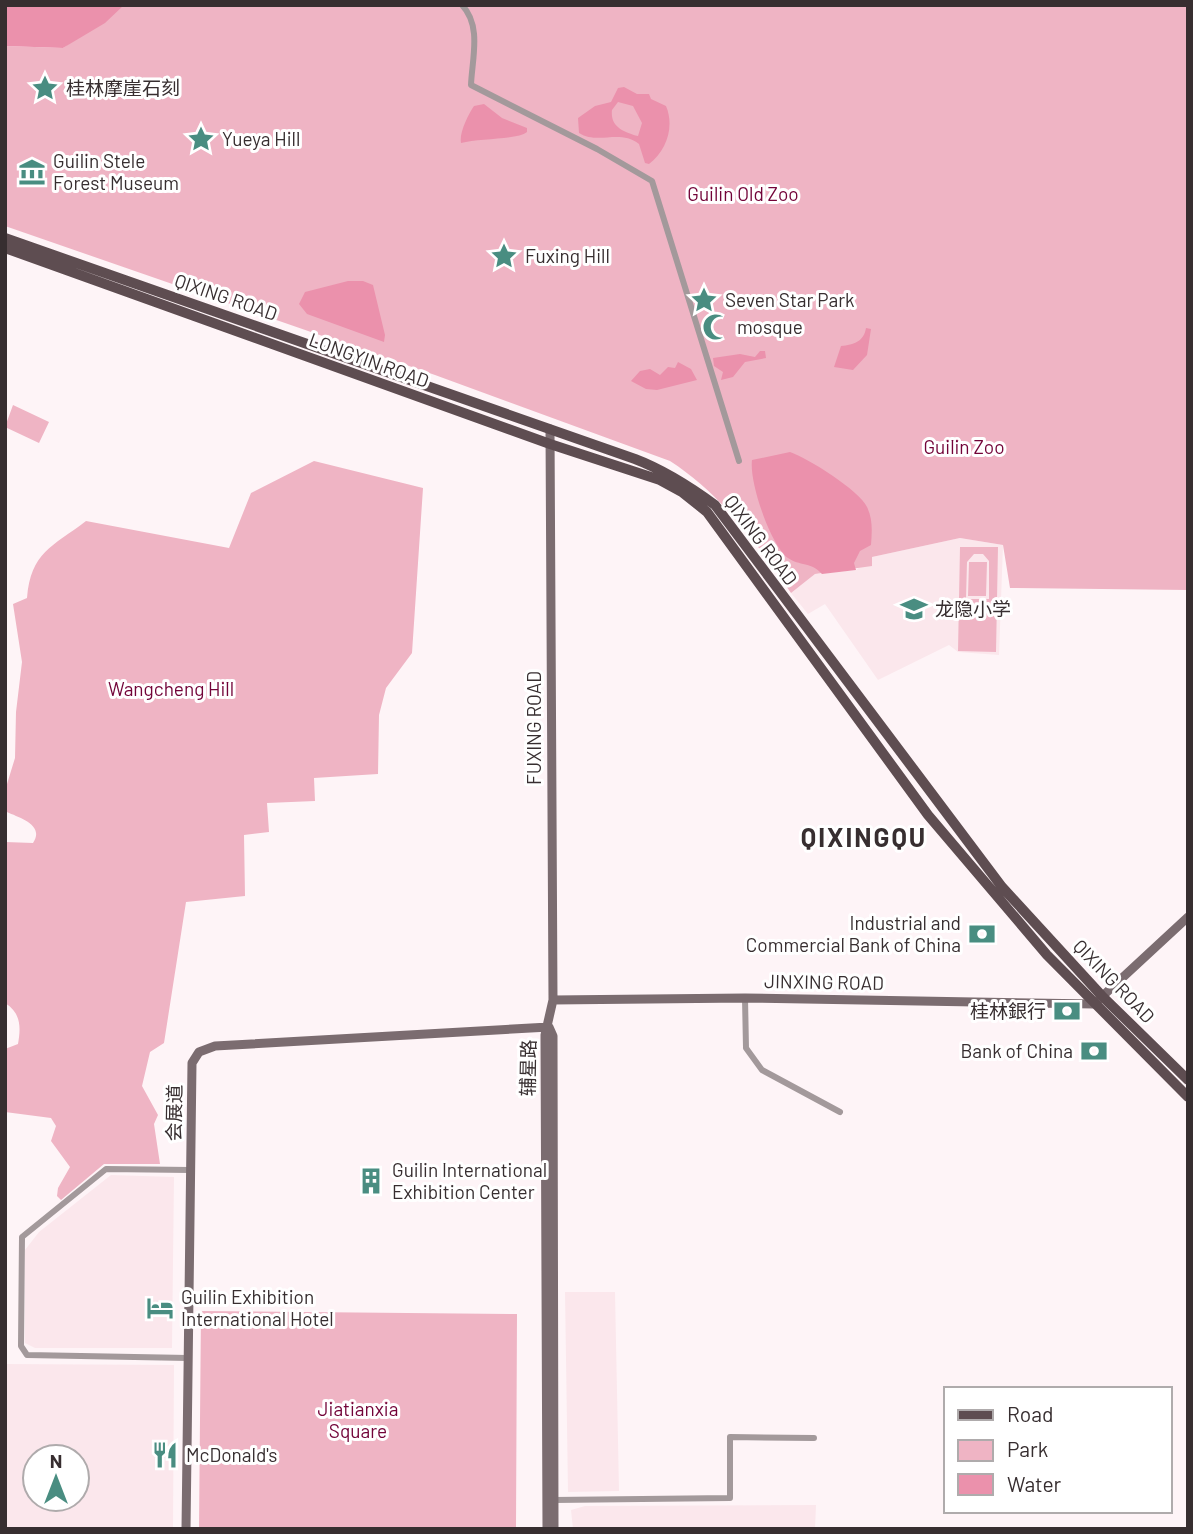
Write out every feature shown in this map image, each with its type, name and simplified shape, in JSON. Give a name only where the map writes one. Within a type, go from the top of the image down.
[{"type":"main road","name":"QIXING ROAD","points":[[5,238],[657,467],[715,505],[1002,887],[1102,996],[1188,1080]]},
{"type":"main road","name":"LONGYIN ROAD","points":[[5,248],[550,444],[635,470],[682,492]]},
{"type":"main road","name":"FUXING ROAD","points":[[549,1027],[553,1000],[550,429]]},
{"type":"main road","name":"QIXING ROAD","points":[[682,492],[707,512],[928,815],[1012,916],[1188,1097]]},
{"type":"main road","points":[[1094,1003],[1188,917]]},
{"type":"main road","name":"JINXING ROAD","points":[[553,1000],[745,998],[1094,1003]]},
{"type":"main road","name":"会展道","points":[[186,1529],[192,1063],[199,1052],[215,1046],[549,1027]]},
{"type":"main road","name":"辅星路","points":[[549,1027],[553,1050],[554,1529]]},
{"type":"main road","name":"辅星路","points":[[547,1529],[544,1035],[549,1027]]},
{"type":"street","points":[[462,5],[469,13],[475,29],[471,85],[597,149],[652,181],[739,461]]},
{"type":"street","points":[[469,13],[476,5]]},
{"type":"street","points":[[745,998],[746,1048],[762,1070],[839,1112]]},
{"type":"street","points":[[188,1358],[27,1355],[21,1346],[22,1237],[106,1169],[190,1170]]},
{"type":"street","points":[[554,1500],[730,1498],[730,1437],[814,1438]]},
{"type":"shaded area","name":"龙隐小学","points":[[960,538],[1003,545],[999,655],[958,652],[949,645],[878,680],[825,604],[808,614],[791,593],[815,574],[856,570],[872,557]]},
{"type":"shaded area","points":[[111,1175],[174,1177],[172,1348],[35,1348],[25,1343],[25,1250],[39,1232]]},
{"type":"shaded area","points":[[565,1292],[615,1292],[619,1491],[568,1492]]},
{"type":"shaded area","points":[[5,1364],[174,1365],[173,1529],[5,1529]]},
{"type":"shaded area","points":[[816,1505],[815,1529],[573,1529],[571,1510],[585,1506]]},
{"type":"green space","name":"Seven Star Park","points":[[124,5],[1188,5],[1188,590],[1010,588],[1003,545],[960,538],[872,557],[872,566],[815,574],[791,593],[765,556],[722,504],[670,461],[435,375],[5,226],[5,46],[63,48]]},
{"type":"green space","points":[[13,405],[49,422],[39,443],[5,427]]},
{"type":"green space","name":"Wangcheng Hill","points":[[314,461],[423,488],[412,653],[386,688],[379,715],[378,774],[314,778],[315,801],[267,803],[269,832],[244,835],[245,896],[186,902],[164,1043],[150,1052],[142,1086],[158,1115],[154,1124],[160,1164],[104,1164],[61,1200],[57,1196],[58,1188],[70,1167],[51,1141],[56,1126],[51,1118],[5,1112],[5,1049],[18,1044],[19,1021],[14,1011],[5,1003],[5,842],[33,843],[36,837],[36,831],[29,823],[7,812],[7,784],[15,758],[16,712],[22,662],[13,604],[27,598],[33,570],[45,552],[86,521],[229,548],[251,493]]},
{"type":"green space","points":[[960,547],[998,547],[996,652],[958,651]],"holes":[[[974,554],[983,554],[989,561],[989,599],[966,599],[967,562]]]},
{"type":"green space","points":[[969,562],[987,562],[986,596],[968,596]]},
{"type":"green space","name":"Jiatianxia Square","points":[[201,1311],[517,1314],[516,1529],[199,1529]]},
{"type":"water","points":[[5,5],[124,5],[105,23],[63,48],[5,46]]},
{"type":"water","points":[[624,87],[637,94],[649,94],[651,99],[666,106],[670,122],[667,138],[660,152],[649,164],[645,163],[639,144],[632,140],[617,137],[594,138],[579,133],[578,118],[595,106],[611,102],[618,88]],"holes":[[[618,102],[633,106],[642,123],[638,136],[619,128],[612,116],[612,110]]]},
{"type":"water","points":[[484,104],[502,118],[527,128],[527,132],[522,135],[461,143],[463,129],[474,106]]},
{"type":"water","points":[[348,281],[363,281],[373,285],[385,335],[384,342],[307,314],[299,304],[305,292]]},
{"type":"water","points":[[866,328],[871,329],[867,355],[853,370],[834,367],[841,346],[858,342]]},
{"type":"water","points":[[760,351],[765,351],[766,358],[745,362],[733,377],[721,380],[723,372],[714,366],[713,358],[740,354],[755,357]]},
{"type":"water","points":[[678,362],[691,369],[697,380],[657,390],[646,389],[631,381],[640,371],[650,369],[660,375],[668,367],[675,368]]},
{"type":"water","points":[[790,452],[833,476],[855,492],[867,507],[872,530],[871,545],[860,551],[854,563],[856,570],[822,574],[788,558],[774,540],[757,497],[752,460]]},
{"type":"place","name":"桂林摩崖石刻","points":[[45,88]]},
{"type":"place","name":"Yueya Hill","points":[[201,139]]},
{"type":"place","name":"Guilin Stele Forest Museum","points":[[32,172]]},
{"type":"place","name":"Fuxing Hill","points":[[504,256]]},
{"type":"place","name":"Seven Star Park","points":[[704,300]]},
{"type":"place","name":"mosque","points":[[716,327]]},
{"type":"place","name":"龙隐小学","points":[[914,609]]},
{"type":"place","name":"Industrial and Commercial Bank of China","points":[[982,934]]},
{"type":"place","name":"桂林銀行","points":[[1067,1011]]},
{"type":"place","name":"Bank of China","points":[[1094,1051]]},
{"type":"place","name":"Guilin International Exhibition Center","points":[[371,1181]]},
{"type":"place","name":"Guilin Exhibition International Hotel","points":[[160,1308]]},
{"type":"place","name":"McDonald's","points":[[165,1455]]},
{"type":"district","name":"QIXINGQU","points":[[864,838]]},
{"type":"park label","name":"Guilin Old Zoo","points":[[743,194]]},
{"type":"park label","name":"Guilin Zoo","points":[[964,447]]}]
